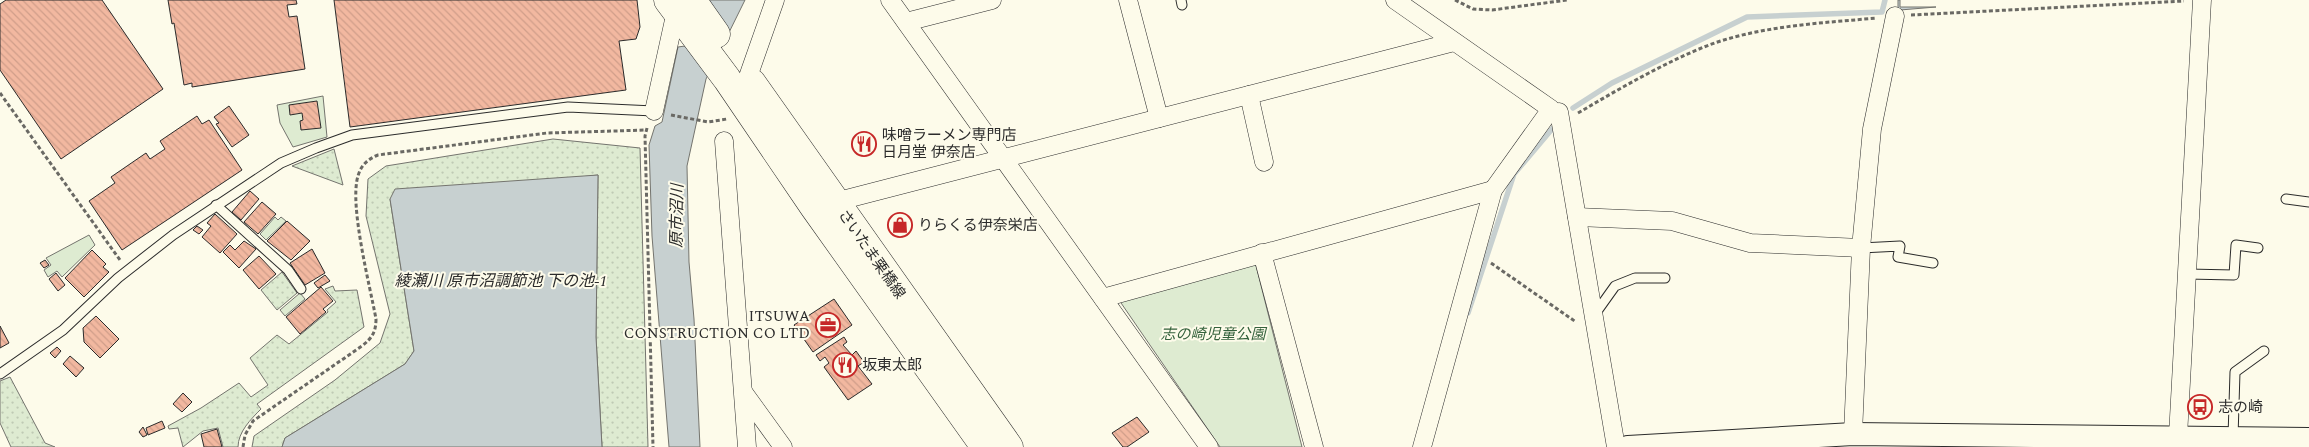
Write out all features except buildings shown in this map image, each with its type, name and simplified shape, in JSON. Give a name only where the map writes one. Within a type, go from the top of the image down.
[{"type":"main road","name":"さいたま栗橋線","points":[[684,9],[736,72],[985,447]]},
{"type":"main road","name":"さいたま栗橋線","points":[[825,204],[1009,447]]},
{"type":"street","points":[[736,72],[775,0]]},
{"type":"street","points":[[890,0],[1209,447]]},
{"type":"street","points":[[906,22],[992,0]]},
{"type":"street","points":[[1128,0],[1159,118]]},
{"type":"street","points":[[1396,0],[1551,109],[1493,190],[1422,447]]},
{"type":"street","points":[[2178,436],[2202,0]]},
{"type":"street","points":[[658,112],[684,9]]},
{"type":"street","points":[[1852,434],[1861,248],[1872,129],[1895,16]]},
{"type":"street","points":[[825,204],[1454,42]]},
{"type":"street","points":[[1249,95],[1264,162]]},
{"type":"street","points":[[1559,112],[1616,447]]},
{"type":"street","points":[[724,141],[747,447]]},
{"type":"street","points":[[1103,298],[1493,190]]},
{"type":"street","points":[[1577,217],[1672,221],[1750,243],[1861,248]]},
{"type":"street","points":[[1262,253],[1314,447]]},
{"type":"street","points":[[744,393],[783,447]]},
{"type":"street","points":[[1628,447],[1786,442],[1852,434],[1927,441],[2178,436],[2309,439]]},
{"type":"lane","points":[[0,374],[63,330],[127,271],[173,235],[281,163],[352,135],[568,107],[658,112]]},
{"type":"lane","points":[[2286,199],[2309,202]]},
{"type":"lane","points":[[216,205],[288,270],[301,289]]},
{"type":"lane","points":[[2187,274],[2234,276],[2236,245],[2258,248]]},
{"type":"lane","points":[[1861,248],[1900,246],[1898,258],[1933,263]]},
{"type":"lane","points":[[1594,317],[1616,286],[1634,278],[1665,278]]},
{"type":"lane","points":[[2234,437],[2235,372],[2264,351]]},
{"type":"path","points":[[1455,0],[1474,9],[1492,10],[1567,0]]},
{"type":"path","points":[[1559,112],[1574,114],[1648,73],[1705,46],[1773,28],[1895,16],[2202,0]]},
{"type":"path","points":[[0,93],[127,271]]},
{"type":"path","points":[[653,447],[645,136],[658,112],[708,122]]},
{"type":"path","points":[[243,447],[245,435],[254,421],[362,346],[371,338],[376,329],[376,319],[355,193],[362,166],[371,158],[378,155],[547,133],[647,130]]},
{"type":"path","points":[[1491,263],[1597,337]]},
{"type":"green space","points":[[323,96],[327,137],[293,147],[280,123],[277,105]]},
{"type":"green space","points":[[553,139],[640,148],[648,447],[602,447],[596,337],[598,175],[390,199],[414,351],[405,364],[285,438],[282,447],[252,447],[254,436],[335,380],[380,343],[390,314],[366,216],[368,179],[386,166]]},
{"type":"green space","points":[[334,149],[343,185],[292,166]]},
{"type":"green space","points":[[275,217],[278,220],[281,217],[286,221],[266,240],[260,234]]},
{"type":"green space","points":[[89,235],[95,245],[62,277],[57,271],[48,277],[44,270],[51,265],[46,258]]},
{"type":"green space","name":"志の崎児童公園","points":[[1255,262],[1302,447],[1220,447],[1119,300]]},
{"type":"green space","points":[[282,272],[297,293],[277,310],[261,290]]},
{"type":"green space","points":[[333,286],[335,291],[357,290],[364,327],[257,404],[261,409],[249,421],[240,436],[238,447],[223,447],[218,428],[203,431],[183,447],[178,428],[169,429],[168,426],[201,408],[239,383],[251,397],[268,385],[250,358],[277,335],[289,344],[328,312],[327,310],[336,302],[325,289]]},
{"type":"green space","points":[[300,293],[305,299],[285,316],[280,310]]},
{"type":"green space","points":[[10,377],[45,443],[55,447],[11,447],[0,423],[0,381]]},
{"type":"water","name":"原市沼川","points":[[705,0],[745,0],[706,79],[687,166],[689,262],[694,319],[700,447],[669,447],[652,236],[649,145],[655,126],[662,122],[678,47],[685,46]]},
{"type":"water","points":[[1898,0],[1900,0],[1900,7],[1936,7],[1900,10],[1898,9]]},
{"type":"water","name":"綾瀬川 原市沼調節池 下の池-1","points":[[598,175],[596,337],[602,447],[282,447],[285,438],[405,364],[414,351],[390,199],[395,189]]},
{"type":"waterway","points":[[1573,108],[1612,83],[1747,17],[1882,12],[1885,0]]},
{"type":"waterway","points":[[1468,313],[1514,174],[1552,129]]},
{"type":"place","name":"味噌ラーメン専門店 日月堂 伊奈店","points":[[864,144]]},
{"type":"place","name":"りらくる伊奈栄店","points":[[900,225]]},
{"type":"place","name":"ITSUWA CONSTRUCTION CO LTD","points":[[828,325]]},
{"type":"place","name":"坂東太郎","points":[[845,365]]},
{"type":"place","name":"志の崎","points":[[2200,407]]}]
